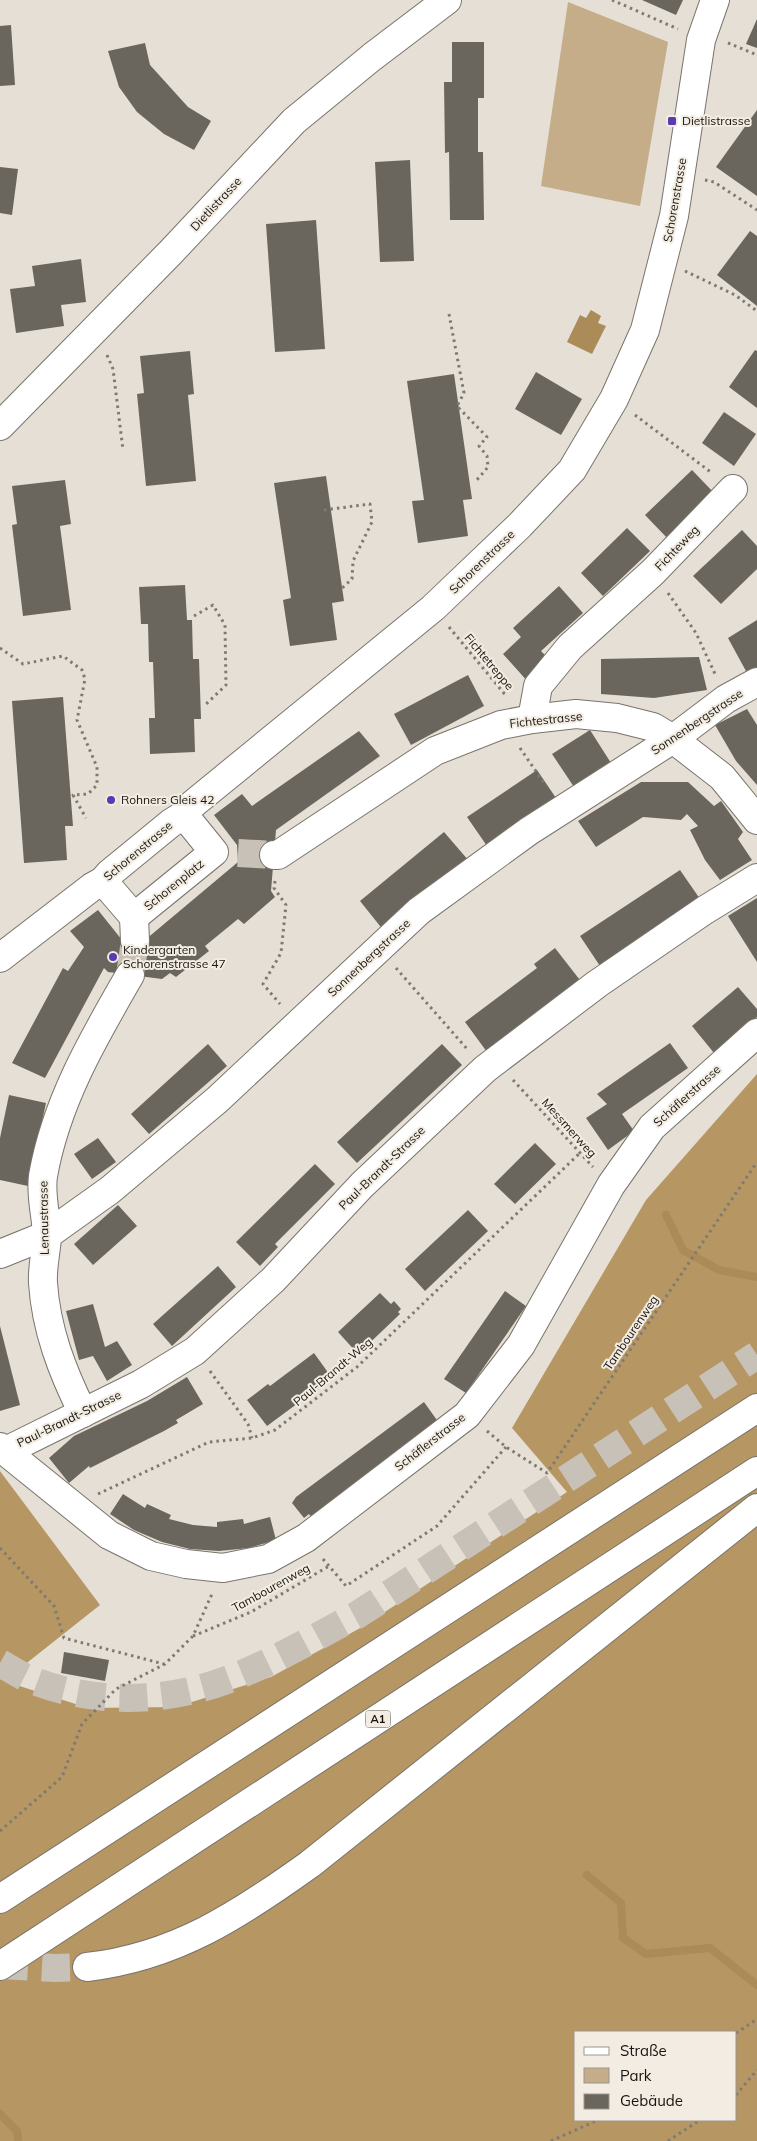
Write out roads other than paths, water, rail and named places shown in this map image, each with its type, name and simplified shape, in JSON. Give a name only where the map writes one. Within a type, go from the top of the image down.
[{"type":"main road","name":"Dietlistrasse","points":[[0,426],[170,254],[294,122],[372,57],[447,0]]},
{"type":"main road","name":"Schorenstrasse","points":[[0,958],[92,887],[103,881],[110,873],[433,608],[520,525],[572,470],[614,399],[645,330],[672,224],[701,40],[715,0]]},
{"type":"main road","name":"Fichteweg","points":[[532,719],[538,686],[570,646],[653,572],[733,489]]},
{"type":"main road","name":"Sonnenbergstrasse","points":[[0,1254],[47,1236],[110,1190],[217,1100],[419,912],[529,831],[673,739],[726,699],[757,682]]},
{"type":"main road","name":"Fichtestrasse","points":[[276,855],[435,751],[503,724],[576,714],[618,718],[653,727],[673,739],[722,777],[757,820]]},
{"type":"main road","name":"Schorenplatz","points":[[103,881],[134,929],[226,852],[184,814]]},
{"type":"main road","name":"Paul-Brandt-Strasse","points":[[3,1449],[141,1384],[196,1351],[274,1280],[362,1185],[485,1069],[597,984],[704,910],[757,878]]},
{"type":"main road","name":"Lenaustrasse","points":[[83,1412],[66,1378],[51,1334],[43,1282],[47,1236],[42,1178],[55,1128],[75,1073],[130,975]]},
{"type":"main road","name":"Schäflerstrasse","points":[[3,1449],[109,1535],[151,1556],[186,1564],[223,1568],[268,1560],[306,1538],[467,1414],[521,1345],[611,1186],[652,1127],[757,1033]]},
{"type":"main road","points":[[0,1899],[757,1408]]},
{"type":"main road","name":"A1","points":[[0,1966],[757,1471]]},
{"type":"main road","points":[[87,1967],[130,1960],[175,1946],[208,1930],[255,1903],[353,1831],[757,1508]]},
{"type":"waterway","points":[[666,1215],[683,1250],[719,1270],[757,1277]]},
{"type":"waterway","points":[[587,1875],[621,1903],[623,1938],[646,1954],[710,1948],[757,1985]]},
{"type":"waterway","points":[[0,2114],[17,2131],[18,2141]]},
{"type":"tunnel","points":[[238,853],[274,855]]},
{"type":"tunnel","points":[[130,975],[135,941]]},
{"type":"tunnel","points":[[0,1663],[21,1675],[57,1689],[104,1697],[129,1698],[177,1694],[224,1681],[258,1667],[357,1615],[757,1355]]},
{"type":"tunnel","points":[[0,1965],[54,1968],[87,1967]]},
{"type":"place","name":"Dietlistrasse","points":[[672,121]]},
{"type":"place","name":"Rohners Gleis 42","points":[[111,800]]},
{"type":"place","name":"Kindergarten Schorenstrasse 47","points":[[113,957]]}]
